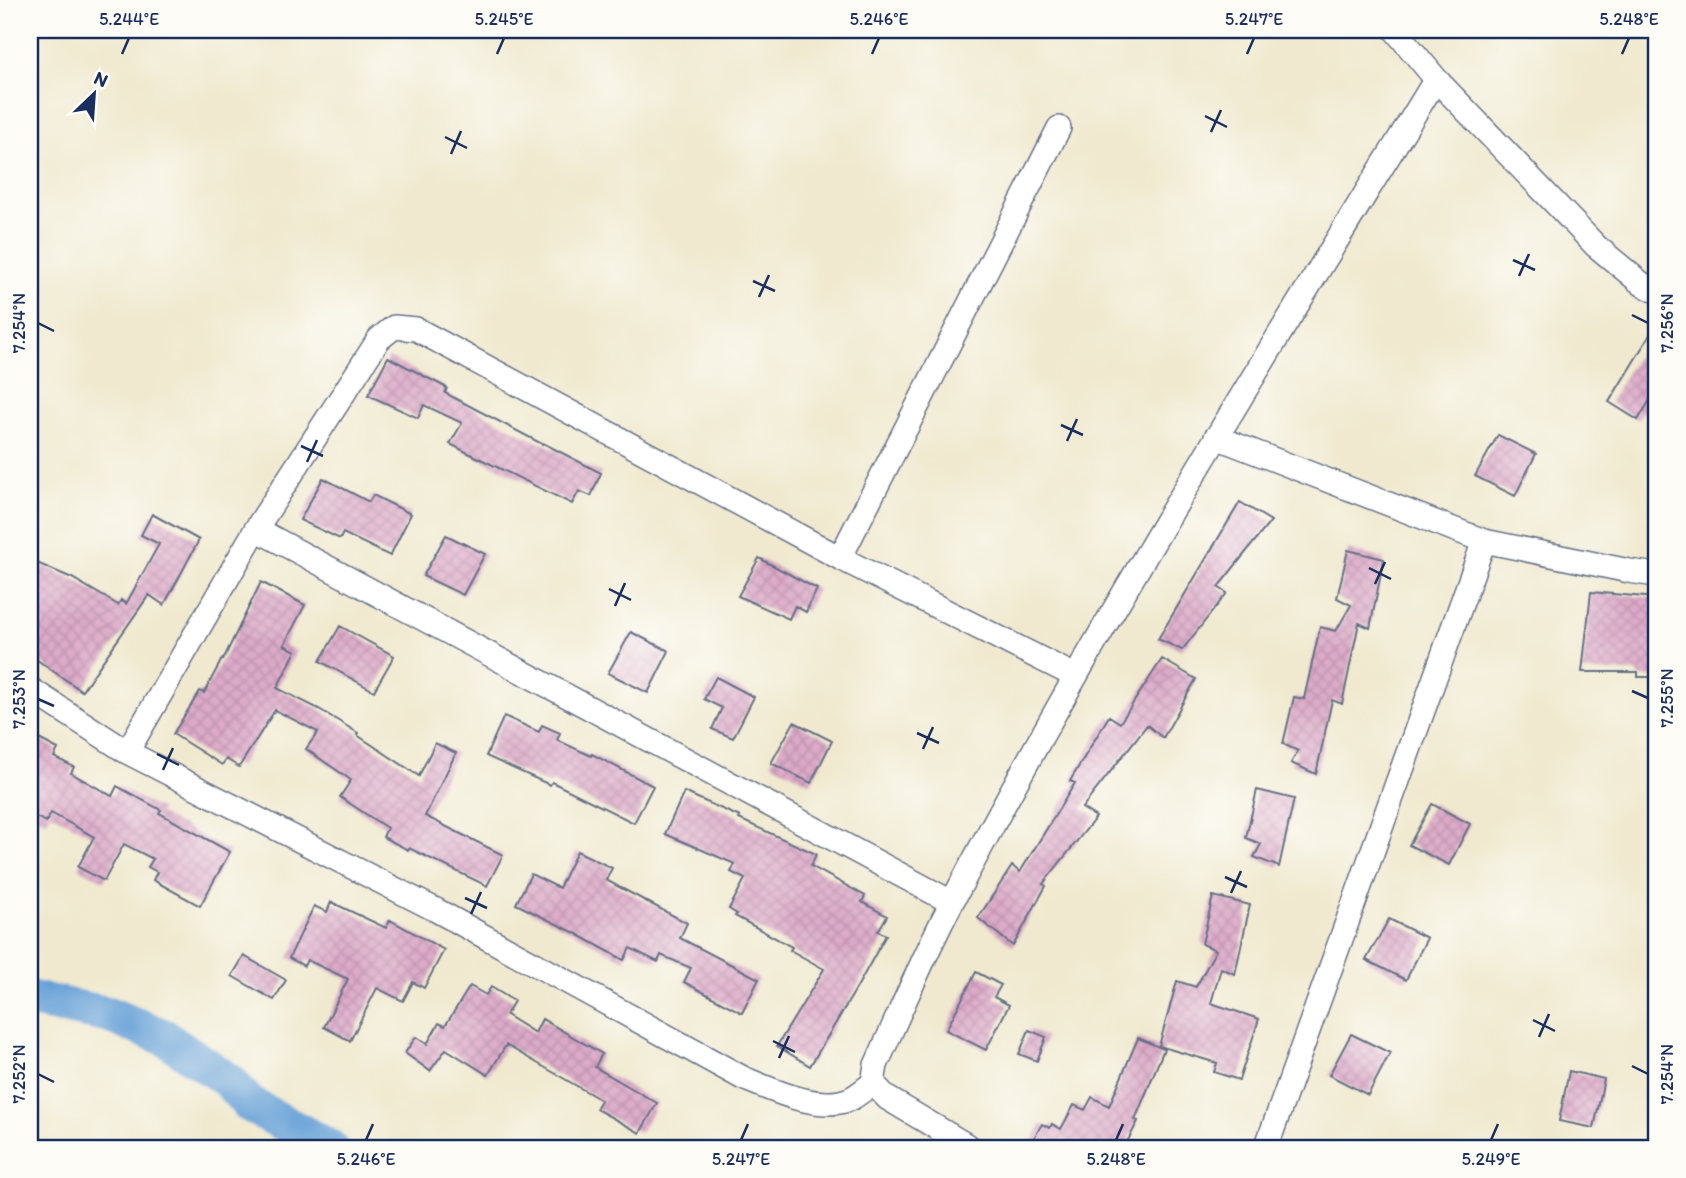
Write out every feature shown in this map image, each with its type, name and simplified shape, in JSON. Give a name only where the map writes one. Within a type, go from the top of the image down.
[{"type":"street","points":[[1395,30],[1436,79],[1596,246],[1642,284],[1656,291]]},
{"type":"street","points":[[30,689],[127,752],[436,910],[743,1078],[775,1091],[825,1104],[850,1099],[873,1083],[876,1065],[951,902],[1075,676],[1216,437],[1436,79]]},
{"type":"street","points":[[840,558],[1059,128]]},
{"type":"street","points":[[127,752],[256,529],[379,339],[394,327],[416,329],[840,558],[1075,676]]},
{"type":"street","points":[[1216,437],[1483,541],[1656,575]]},
{"type":"street","points":[[256,529],[951,902]]},
{"type":"street","points":[[1266,1148],[1483,541]]},
{"type":"street","points":[[873,1083],[887,1098],[971,1148]]},
{"type":"building","points":[[1656,325],[1656,390],[1638,420],[1609,402]]},
{"type":"building","points":[[388,357],[447,388],[445,393],[601,473],[591,496],[579,491],[572,504],[450,444],[462,423],[424,405],[418,418],[368,395]]},
{"type":"building","points":[[1498,435],[1536,454],[1515,496],[1475,476]]},
{"type":"building","points":[[323,478],[369,502],[373,495],[411,514],[390,556],[343,533],[340,539],[300,520]]},
{"type":"building","points":[[1240,502],[1271,521],[1218,587],[1227,593],[1182,650],[1158,639]]},
{"type":"building","points":[[152,514],[199,540],[164,605],[149,595],[82,691],[30,655],[30,560],[72,578],[118,605],[121,600],[126,604],[159,544],[141,535]]},
{"type":"building","points":[[446,535],[485,554],[463,595],[423,576]]},
{"type":"building","points":[[1348,550],[1384,559],[1370,628],[1359,623],[1342,704],[1332,700],[1316,774],[1291,763],[1298,751],[1283,744],[1294,697],[1304,699],[1320,627],[1336,631],[1351,605],[1337,598]]},
{"type":"building","points":[[759,558],[817,589],[806,612],[795,606],[789,619],[738,596]]},
{"type":"building","points":[[261,582],[305,605],[284,645],[296,651],[277,688],[358,733],[357,735],[419,776],[435,743],[456,753],[425,816],[503,855],[487,886],[383,837],[387,828],[340,797],[351,780],[306,749],[318,732],[275,710],[239,767],[226,759],[222,765],[173,734],[200,691],[204,693]]},
{"type":"building","points":[[1591,592],[1656,598],[1656,677],[1638,677],[1638,672],[1582,672]]},
{"type":"building","points":[[340,626],[394,656],[374,691],[320,661]]},
{"type":"building","points":[[631,632],[669,651],[648,693],[608,673]]},
{"type":"building","points":[[1162,659],[1196,679],[1163,738],[1147,725],[1082,808],[1096,817],[1043,884],[1046,886],[1013,946],[978,918],[1012,866],[1020,872],[1075,783],[1070,781],[1109,716],[1120,723]]},
{"type":"building","points":[[716,677],[754,697],[733,738],[712,729],[722,708],[704,699]]},
{"type":"building","points":[[504,716],[539,732],[542,725],[560,733],[557,740],[591,756],[592,754],[653,786],[634,823],[552,782],[550,785],[486,756]]},
{"type":"building","points":[[794,722],[832,741],[811,783],[771,763]]},
{"type":"building","points":[[37,738],[58,749],[54,757],[74,767],[71,773],[112,796],[117,786],[161,810],[159,813],[230,852],[200,906],[153,880],[157,872],[148,867],[153,859],[124,844],[104,881],[78,867],[94,837],[51,813],[46,822],[30,814],[30,753]]},
{"type":"building","points":[[1257,790],[1294,799],[1279,867],[1254,857],[1261,844],[1246,838]]},
{"type":"building","points":[[684,792],[816,854],[811,866],[865,896],[862,902],[887,916],[878,931],[886,935],[810,1066],[777,1046],[824,969],[790,950],[792,947],[735,916],[737,914],[729,909],[745,879],[731,872],[735,864],[665,834]]},
{"type":"building","points":[[1432,804],[1470,824],[1449,865],[1409,845]]},
{"type":"building","points":[[577,851],[612,868],[606,880],[687,923],[680,938],[759,979],[742,1013],[684,982],[691,968],[661,955],[658,962],[630,948],[624,960],[516,904],[531,874],[559,888]]},
{"type":"building","points":[[1213,896],[1250,905],[1235,974],[1221,968],[1211,1003],[1259,1019],[1239,1080],[1214,1072],[1217,1063],[1159,1046],[1177,981],[1196,987],[1216,950],[1202,944]]},
{"type":"building","points":[[331,902],[386,928],[390,920],[444,950],[424,988],[413,982],[403,1001],[377,988],[350,1041],[324,1027],[348,979],[307,960],[304,966],[289,958],[314,906],[327,912]]},
{"type":"building","points":[[1389,919],[1427,938],[1406,980],[1366,960]]},
{"type":"building","points":[[244,956],[286,980],[274,1000],[232,976]]},
{"type":"building","points":[[976,972],[1001,985],[994,997],[1009,1005],[986,1050],[946,1030]]},
{"type":"building","points":[[470,986],[486,995],[491,987],[514,1001],[506,1015],[535,1033],[542,1019],[602,1054],[595,1067],[657,1103],[640,1133],[596,1109],[601,1100],[506,1045],[488,1075],[446,1049],[430,1071],[405,1053],[416,1037],[427,1044],[439,1023],[445,1026]]},
{"type":"building","points":[[1029,1030],[1046,1037],[1037,1061],[1019,1054]]},
{"type":"building","points":[[1351,1034],[1390,1053],[1368,1095],[1329,1075]]},
{"type":"building","points":[[1138,1038],[1164,1049],[1135,1120],[1138,1121],[1124,1148],[1041,1148],[1031,1143],[1042,1124],[1050,1128],[1052,1124],[1061,1129],[1074,1105],[1085,1110],[1092,1097],[1109,1106]]},
{"type":"building","points":[[1569,1071],[1604,1079],[1594,1128],[1559,1121]]},
{"type":"waterway","points":[[30,999],[109,1015],[164,1037],[229,1081],[249,1104],[330,1148]]}]
